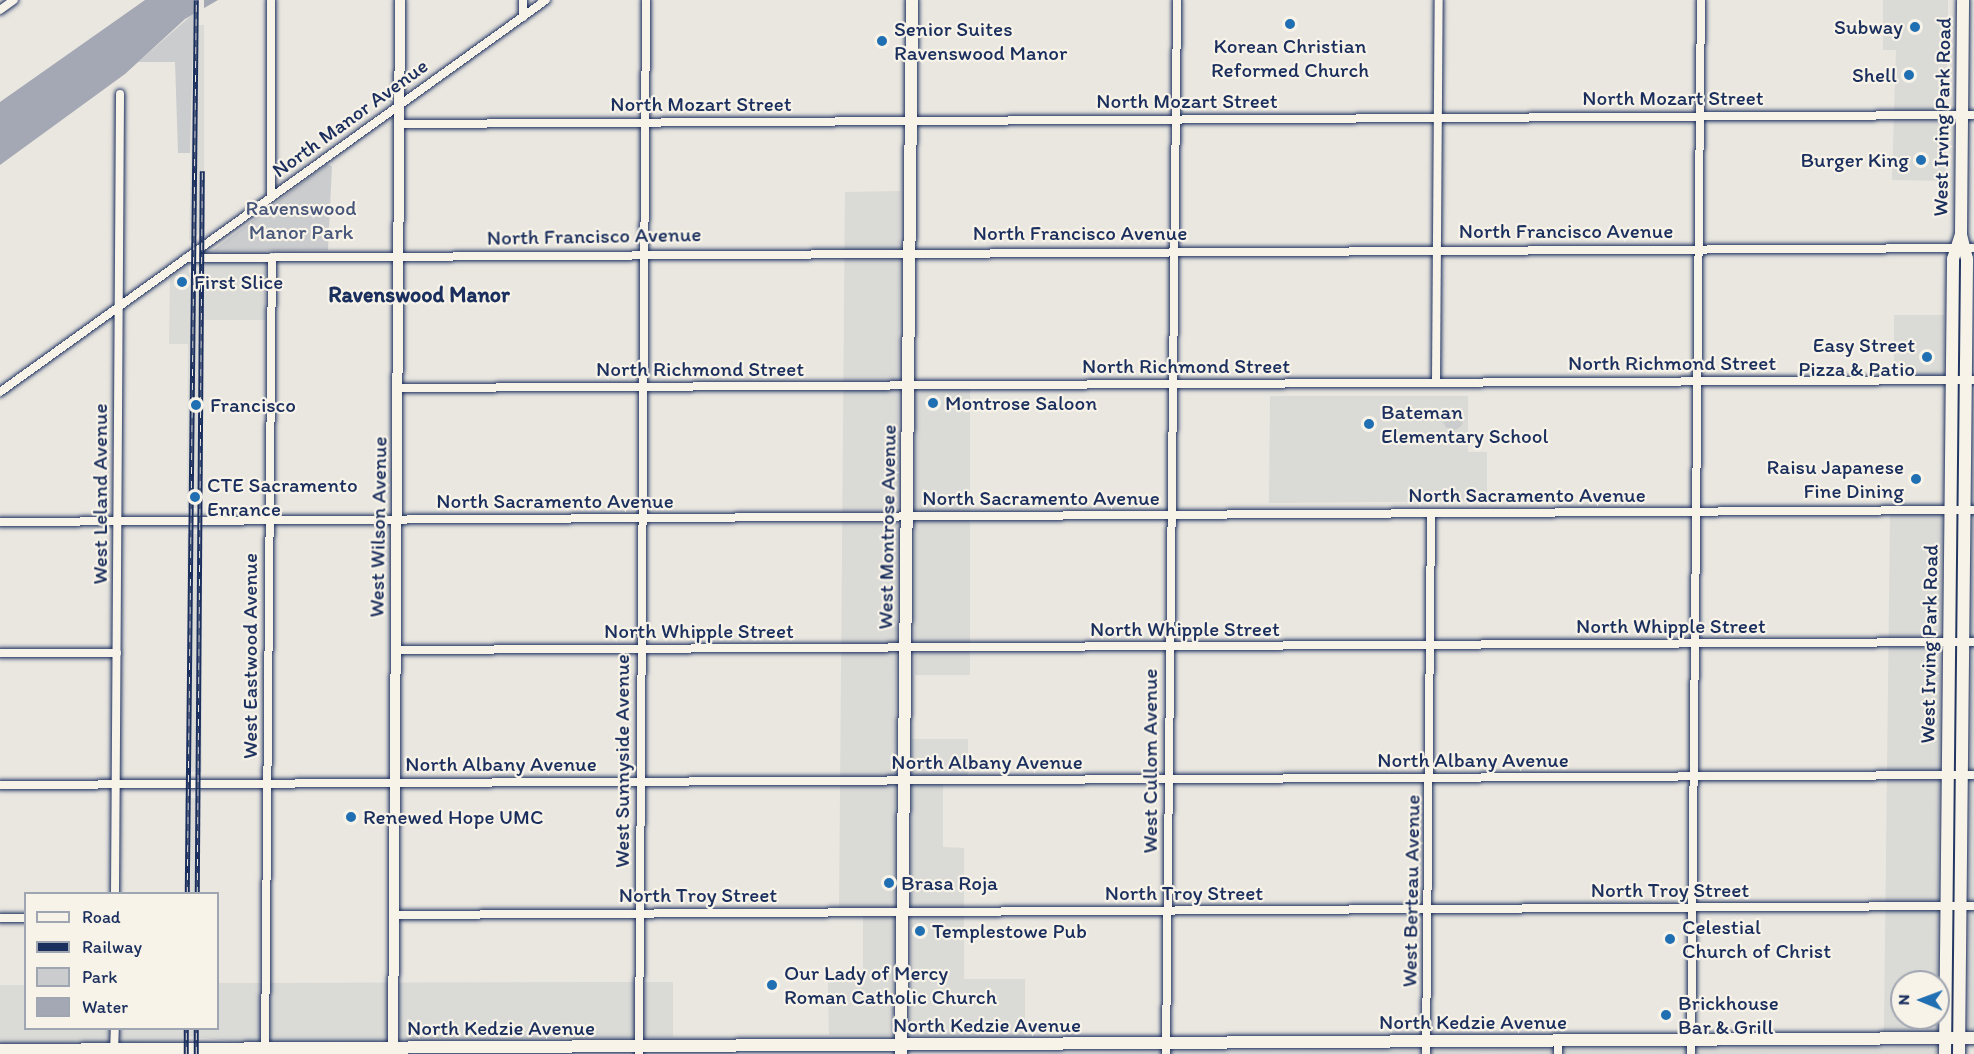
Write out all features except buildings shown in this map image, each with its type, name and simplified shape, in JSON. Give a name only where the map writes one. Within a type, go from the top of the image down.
[{"type":"main road","name":"West Montrose Avenue","points":[[901,1049],[912,0]]},
{"type":"main road","name":"West Irving Park Road","points":[[1959,1054],[1961,906],[1968,776],[1970,380],[1965,248],[1961,235],[1968,115],[1963,0]]},
{"type":"main road","name":"West Irving Park Road","points":[[1945,1054],[1952,380],[1965,248]]},
{"type":"main road","name":"North Kedzie Avenue","points":[[0,1050],[114,1052],[1427,1048],[1558,1041],[1974,1038]]},
{"type":"street","points":[[0,10],[14,0]]},
{"type":"street","points":[[271,0],[271,197]]},
{"type":"street","name":"West Wilson Avenue","points":[[393,1051],[401,124],[400,0]]},
{"type":"street","points":[[523,0],[523,17]]},
{"type":"street","name":"North Manor Avenue","points":[[0,392],[546,0]]},
{"type":"street","name":"West Sunnyside Avenue","points":[[639,1050],[645,0]]},
{"type":"street","name":"West Cullom Avenue","points":[[1166,1049],[1168,647],[1177,0]]},
{"type":"street","points":[[1436,382],[1439,0]]},
{"type":"street","points":[[1691,1054],[1701,0]]},
{"type":"street","name":"West Leland Avenue","points":[[115,892],[120,94]]},
{"type":"street","name":"North Mozart Street","points":[[401,124],[1968,115]]},
{"type":"street","name":"North Francisco Avenue","points":[[186,258],[910,251],[1965,248]]},
{"type":"street","name":"West Eastwood Avenue","points":[[266,1051],[272,257]]},
{"type":"street","name":"North Richmond Street","points":[[398,388],[1970,380]]},
{"type":"street","name":"North Sacramento Avenue","points":[[0,522],[1969,510]]},
{"type":"street","name":"West Berteau Avenue","points":[[1427,1048],[1431,513]]},
{"type":"street","name":"North Whipple Street","points":[[396,650],[1969,642]]},
{"type":"street","points":[[0,653],[117,652]]},
{"type":"street","name":"North Albany Avenue","points":[[0,785],[1968,776]]},
{"type":"street","name":"North Troy Street","points":[[394,915],[1974,906]]},
{"type":"street","points":[[0,918],[24,918]]},
{"type":"street","points":[[114,1030],[114,1052]]},
{"type":"street","points":[[1558,1041],[1558,1054]]},
{"type":"shaded area","points":[[1883,0],[1948,0],[1946,181],[1892,180],[1896,50],[1883,50]]},
{"type":"shaded area","points":[[194,25],[204,25],[204,230],[189,241]]},
{"type":"shaded area","points":[[900,191],[893,1035],[829,1035],[828,981],[863,981],[863,912],[839,911],[845,192]]},
{"type":"shaded area","points":[[204,251],[266,251],[265,320],[203,320],[202,508],[187,508],[188,344],[169,344],[170,273],[188,258],[189,273],[203,270]]},
{"type":"shaded area","points":[[1894,315],[1944,315],[1944,378],[1894,378]]},
{"type":"shaded area","points":[[915,385],[970,385],[970,675],[915,675]]},
{"type":"shaded area","points":[[1974,388],[1974,1029],[1968,1029]]},
{"type":"shaded area","name":"Bateman Elementary School","points":[[1270,396],[1468,396],[1468,452],[1487,452],[1487,501],[1269,503]]},
{"type":"shaded area","points":[[1890,512],[1942,512],[1937,970],[1890,970],[1890,1030],[1937,1031],[1884,1030]]},
{"type":"shaded area","points":[[187,534],[202,534],[202,772],[187,772]]},
{"type":"shaded area","points":[[912,739],[968,739],[968,782],[943,783],[943,847],[964,848],[964,979],[1025,979],[1025,1036],[910,1036]]},
{"type":"shaded area","points":[[185,798],[200,798],[200,892],[185,892]]},
{"type":"shaded area","points":[[673,982],[673,1037],[249,1043],[183,1036],[183,1041],[0,1044],[0,985],[24,985],[24,1030],[219,1030],[219,983]]},
{"type":"shaded area","points":[[1936,1047],[1936,1054],[954,1054],[1177,1052]]},
{"type":"green space","points":[[194,13],[190,153],[178,153],[175,62],[138,62]]},
{"type":"green space","name":"Ravenswood Manor Park","points":[[327,164],[332,166],[328,250],[212,251]]},
{"type":"green space","points":[[1453,410],[1460,413],[1463,420],[1460,427],[1453,430],[1446,427],[1443,420],[1446,413]]},
{"type":"water","points":[[145,0],[218,0],[185,19],[125,74],[0,165],[0,102]]},
{"type":"pier","points":[[194,0],[204,0],[204,10],[194,17]]},
{"type":"railway","points":[[187,892],[196,0]]},
{"type":"railway","points":[[197,892],[202,171]]},
{"type":"railway","points":[[186,1030],[186,1054]]},
{"type":"railway","points":[[196,1030],[196,1054]]},
{"type":"place","name":"Korean Christian Reformed Church","points":[[1290,24]]},
{"type":"place","name":"Subway","points":[[1915,27]]},
{"type":"place","name":"Senior Suites Ravenswood Manor","points":[[882,41]]},
{"type":"place","name":"Shell","points":[[1909,75]]},
{"type":"place","name":"Burger King","points":[[1921,160]]},
{"type":"place","name":"First Slice","points":[[182,282]]},
{"type":"place","name":"Easy Street Pizza & Patio","points":[[1927,357]]},
{"type":"place","name":"Montrose Saloon","points":[[933,403]]},
{"type":"place","name":"Francisco","points":[[196,405]]},
{"type":"place","name":"Bateman Elementary School","points":[[1369,424]]},
{"type":"place","name":"Raisu Japanese Fine Dining","points":[[1916,479]]},
{"type":"place","name":"CTE Sacramento Enrance","points":[[195,497]]},
{"type":"place","name":"Renewed Hope UMC","points":[[351,817]]},
{"type":"place","name":"Brasa Roja","points":[[889,883]]},
{"type":"place","name":"Templestowe Pub","points":[[920,931]]},
{"type":"place","name":"Celestial Church of Christ","points":[[1670,939]]},
{"type":"place","name":"Our Lady of Mercy Roman Catholic Church","points":[[772,985]]},
{"type":"place","name":"Brickhouse Bar & Grill","points":[[1666,1015]]},
{"type":"district","name":"Ravenswood Manor","points":[[419,295]]}]
